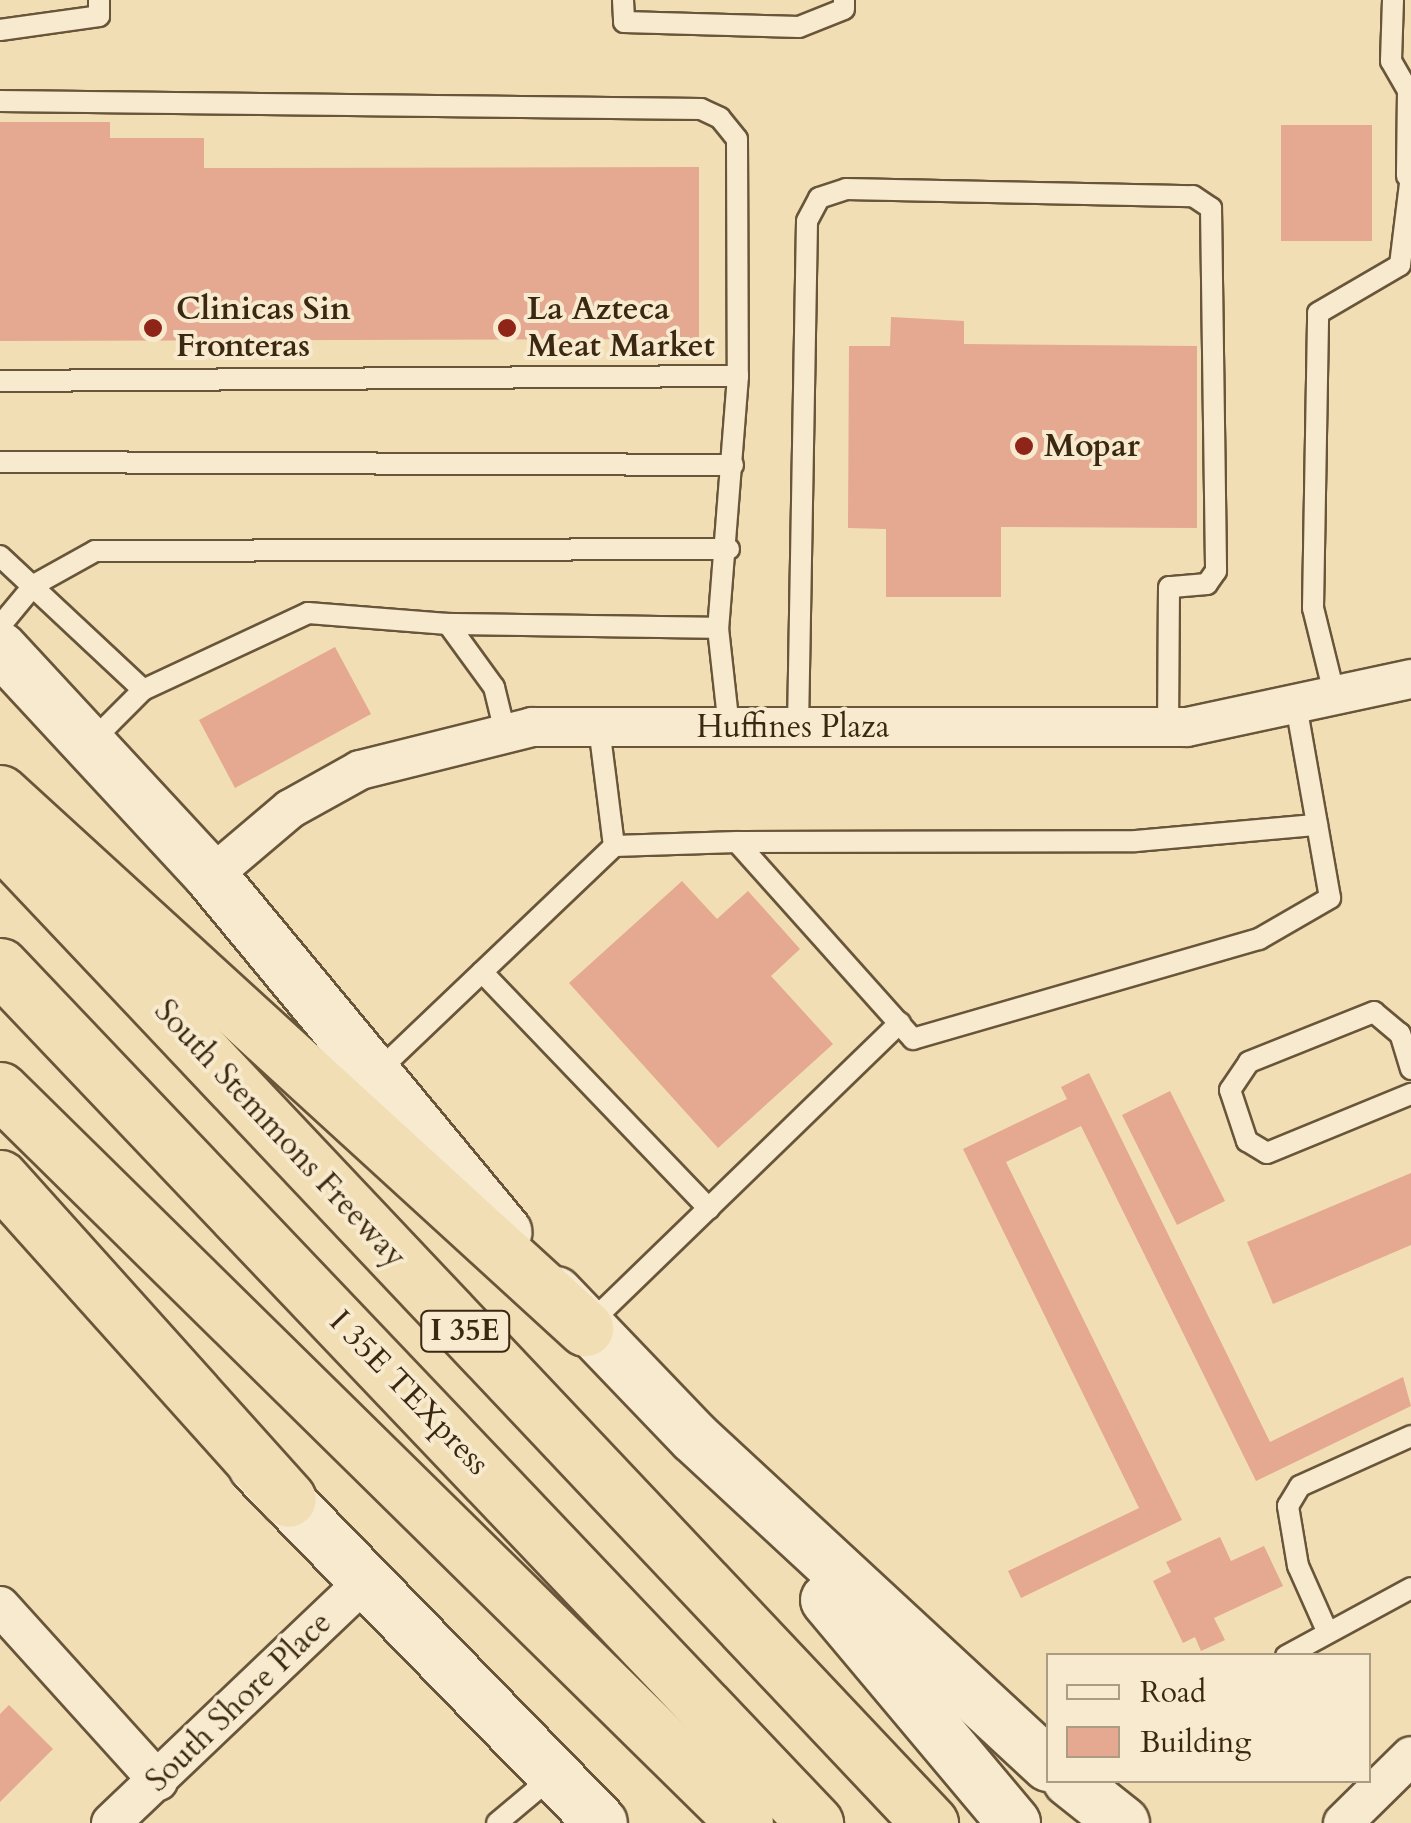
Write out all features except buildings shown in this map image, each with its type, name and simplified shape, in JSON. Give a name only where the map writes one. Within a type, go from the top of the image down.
[{"type":"highway","points":[[0,793],[585,1328]]},
{"type":"highway","name":"South Stemmons Freeway","points":[[0,838],[930,1823]]},
{"type":"highway","name":"I 35E TEXpress","points":[[0,966],[815,1823]]},
{"type":"highway","points":[[37,1005],[530,1545],[579,1652]]},
{"type":"highway","points":[[0,1090],[579,1652],[746,1823]]},
{"type":"highway","points":[[0,1178],[288,1500]]},
{"type":"main road","points":[[0,648],[211,876],[585,1328],[694,1436],[1046,1755]]},
{"type":"main road","points":[[0,1211],[601,1823]]},
{"type":"main road","points":[[694,1436],[1014,1823]]},
{"type":"main road","points":[[554,1774],[592,1823]]},
{"type":"main road","points":[[1078,1783],[1123,1823]]},
{"type":"street","name":"Huffines Plaza","points":[[211,876],[290,809],[360,770],[505,732],[599,727],[1168,727],[1296,705],[1411,679]]},
{"type":"street","name":"South Shore Place","points":[[111,1823],[366,1580]]},
{"type":"street","points":[[0,1606],[158,1781]]},
{"type":"street","points":[[1343,1823],[1411,1756]]},
{"type":"lane","points":[[0,30],[98,16],[99,0]]},
{"type":"lane","points":[[623,0],[624,22],[799,27],[844,10],[844,0]]},
{"type":"lane","points":[[1334,697],[1313,608],[1318,313],[1400,265],[1409,176],[1408,91],[1391,61],[1393,0]]},
{"type":"lane","points":[[0,101],[700,110],[737,139],[738,376],[729,549],[718,628],[729,727]]},
{"type":"lane","points":[[798,727],[808,222],[819,198],[846,190],[1193,196],[1211,208],[1216,571],[1207,584],[1168,587],[1168,727]]},
{"type":"lane","points":[[0,382],[738,376]]},
{"type":"lane","points":[[0,462],[733,465]]},
{"type":"lane","points":[[0,626],[34,585],[95,552],[729,549]]},
{"type":"lane","points":[[0,556],[143,690]]},
{"type":"lane","points":[[88,745],[143,690],[308,613],[448,624],[718,628]]},
{"type":"lane","points":[[448,624],[494,687],[505,732]]},
{"type":"lane","points":[[737,842],[914,1039],[1259,939],[1330,898],[1296,705]]},
{"type":"lane","points":[[599,727],[614,846]]},
{"type":"lane","points":[[375,1074],[614,846],[1136,841],[1317,825]]},
{"type":"lane","points":[[482,972],[709,1209]]},
{"type":"lane","points":[[1411,1068],[1400,1034],[1374,1012],[1250,1062],[1230,1090],[1247,1141],[1267,1154],[1411,1094]]},
{"type":"lane","points":[[585,1328],[900,1023]]},
{"type":"lane","points":[[1327,1631],[1298,1566],[1288,1506],[1300,1486],[1411,1436]]},
{"type":"lane","points":[[1291,1653],[1411,1588]]},
{"type":"lane","points":[[498,1823],[554,1774]]},
{"type":"place","name":"Clinicas Sin Fronteras","points":[[153,328]]},
{"type":"place","name":"La Azteca Meat Market","points":[[507,328]]},
{"type":"place","name":"Mopar","points":[[1024,446]]}]
